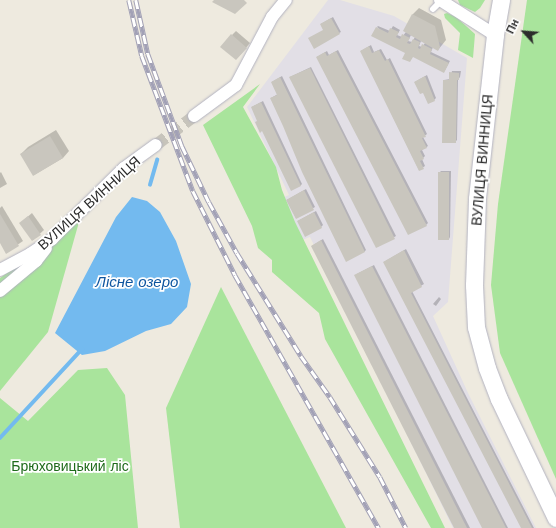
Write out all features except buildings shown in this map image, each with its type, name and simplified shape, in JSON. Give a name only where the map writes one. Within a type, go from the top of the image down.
[{"type":"main road","name":"ВУЛИЦЯ ВИННИЦЯ","points":[[501,0],[495,35],[477,199],[474,285],[476,327],[487,368],[499,399],[556,518]]},
{"type":"street","points":[[194,116],[236,85],[272,17],[286,0]]},
{"type":"street","points":[[439,2],[495,35]]},
{"type":"street","name":"ВУЛИЦЯ ВИННИЦЯ","points":[[0,270],[30,254],[52,238],[124,168],[156,145]]},
{"type":"street","points":[[0,291],[36,261],[52,238]]},
{"type":"shaded area","points":[[328,0],[340,0],[394,16],[467,58],[448,302],[433,316],[468,393],[536,528],[453,528],[310,237],[302,240],[282,198],[289,195],[247,107]]},
{"type":"green space","points":[[458,0],[485,0],[480,8],[475,12],[460,5]]},
{"type":"green space","points":[[527,0],[556,0],[556,479],[500,353],[491,285],[498,204]]},
{"type":"green space","points":[[447,13],[456,17],[475,34],[473,58],[458,50],[460,33],[445,18],[444,14]]},
{"type":"green space","points":[[260,84],[243,107],[276,167],[282,190],[295,222],[445,528],[431,528],[325,339],[319,313],[272,272],[272,260],[258,248],[252,226],[203,125]]},
{"type":"green space","points":[[79,222],[48,332],[0,391],[0,278]]},
{"type":"green space","points":[[221,287],[346,528],[180,528],[166,408]]},
{"type":"green space","name":"Брюховицький ліс","points":[[107,368],[125,395],[138,528],[0,528],[0,398],[28,421],[78,370]]},
{"type":"water","name":"Лісне озеро","points":[[132,197],[147,201],[160,212],[176,241],[191,284],[187,307],[171,324],[146,331],[105,351],[82,355],[55,333],[116,217]]},
{"type":"waterway","points":[[150,185],[157,160]]},
{"type":"waterway","points":[[0,438],[82,349]]},
{"type":"tunnel","points":[[156,145],[194,116]]},
{"type":"railway","points":[[129,0],[142,56],[193,191],[235,275],[379,528]]},
{"type":"railway","points":[[136,0],[148,54],[182,146],[209,202],[237,253],[301,356],[330,397],[380,477],[406,528]]}]
